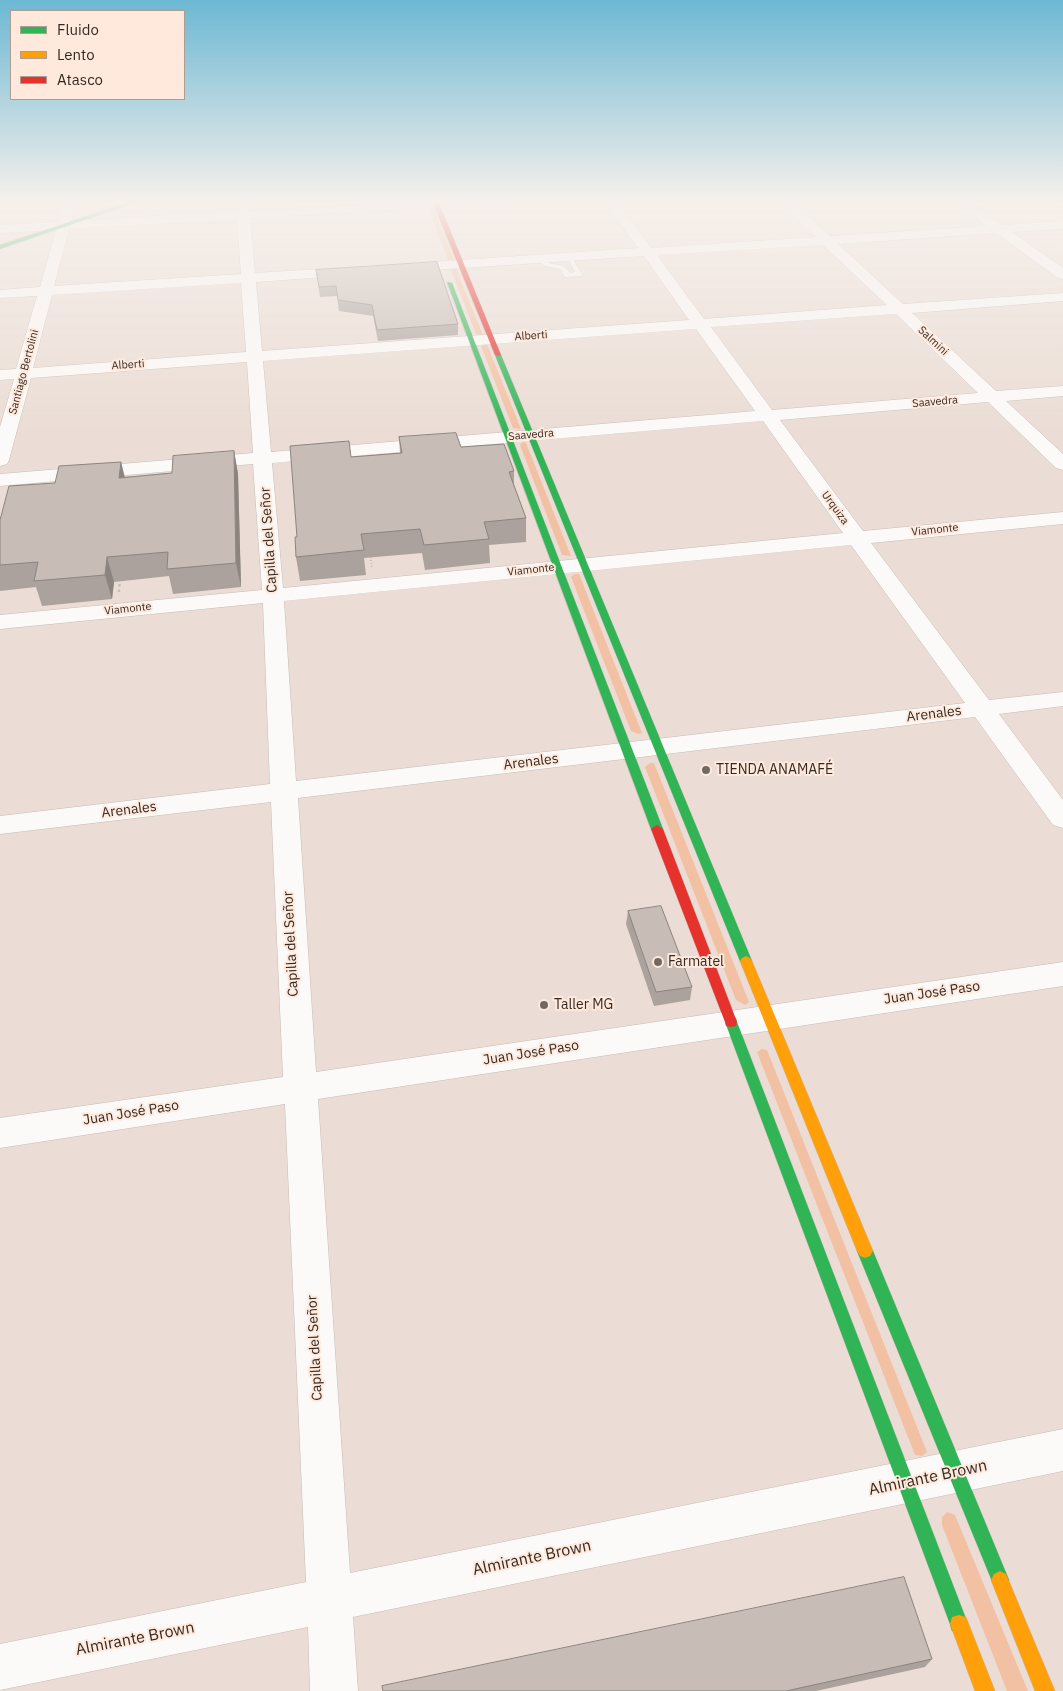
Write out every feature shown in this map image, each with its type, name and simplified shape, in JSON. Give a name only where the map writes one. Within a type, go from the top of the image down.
[{"type":"main road","points":[[447,277],[985,1691]]},
{"type":"main road","points":[[466,277],[1045,1691]]},
{"type":"street","name":"Santiago Bertolini","points":[[0,460],[50,277]]},
{"type":"street","points":[[0,294],[266,277]]},
{"type":"street","name":"Urquiza","points":[[666,277],[1063,818]]},
{"type":"street","name":"Salmini","points":[[865,277],[1063,464]]},
{"type":"street","name":"Capilla del Señor","points":[[250,278],[273,595],[282,791],[334,1691]]},
{"type":"street","name":"Alberti","points":[[0,375],[1063,297]]},
{"type":"street","name":"Saavedra","points":[[0,480],[1063,391]]},
{"type":"street","name":"Viamonte","points":[[0,622],[1063,518]]},
{"type":"street","name":"Arenales","points":[[0,825],[1063,699]]},
{"type":"street","name":"Juan José Paso","points":[[0,1133],[1063,974]]},
{"type":"street","name":"Almirante Brown","points":[[0,1667],[1063,1450]]},
{"type":"path","points":[[369,549],[372,568]]},
{"type":"path","points":[[118,598],[121,569]]},
{"type":"shaded area","points":[[454,277],[460,277],[483,335],[476,334]]},
{"type":"shaded area","points":[[487,344],[521,429],[513,428],[481,346]]},
{"type":"shaded area","points":[[523,442],[526,443],[571,556],[562,555],[520,445]]},
{"type":"shaded area","points":[[579,574],[642,733],[638,734],[631,731],[571,577]]},
{"type":"shaded area","points":[[650,763],[654,763],[749,1002],[745,1005],[736,1000],[645,767]]},
{"type":"shaded area","points":[[762,1049],[767,1050],[927,1452],[922,1456],[915,1455],[757,1052]]},
{"type":"shaded area","points":[[947,1512],[955,1515],[1028,1691],[1007,1691],[942,1525],[942,1517]]},
{"type":"building","points":[[317,277],[442,277],[458,324],[377,330],[372,305],[338,300],[336,286],[319,287]]},
{"type":"building","points":[[456,433],[461,447],[504,444],[514,471],[509,472],[526,518],[484,522],[489,539],[424,545],[420,529],[361,534],[364,550],[296,557],[295,537],[297,537],[290,446],[349,441],[351,457],[402,453],[399,437]]},
{"type":"building","points":[[234,451],[236,563],[167,569],[168,552],[107,557],[105,575],[34,581],[38,562],[0,565],[0,520],[9,486],[55,483],[59,466],[121,462],[119,478],[172,473],[173,456]]},
{"type":"building","name":"Farmatel","points":[[661,906],[692,987],[656,992],[628,911]]},
{"type":"building","points":[[904,1577],[932,1659],[786,1691],[383,1691],[382,1686]]},
{"type":"traffic: fast","points":[[449,283],[657,829]]},
{"type":"traffic: fast","points":[[498,355],[746,961]]},
{"type":"traffic: fast","points":[[731,1022],[959,1624]]},
{"type":"traffic: fast","points":[[865,1251],[1000,1580]]},
{"type":"traffic: slow","points":[[746,961],[865,1251]]},
{"type":"traffic: slow","points":[[1000,1580],[1045,1691]]},
{"type":"traffic: slow","points":[[959,1624],[985,1691]]},
{"type":"traffic: jam","points":[[466,277],[498,355]]},
{"type":"traffic: jam","points":[[657,829],[731,1022]]},
{"type":"place","name":"TIENDA ANAMAFÉ","points":[[706,770]]},
{"type":"place","name":"Farmatel","points":[[658,962]]},
{"type":"place","name":"Taller MG","points":[[544,1005]]}]
